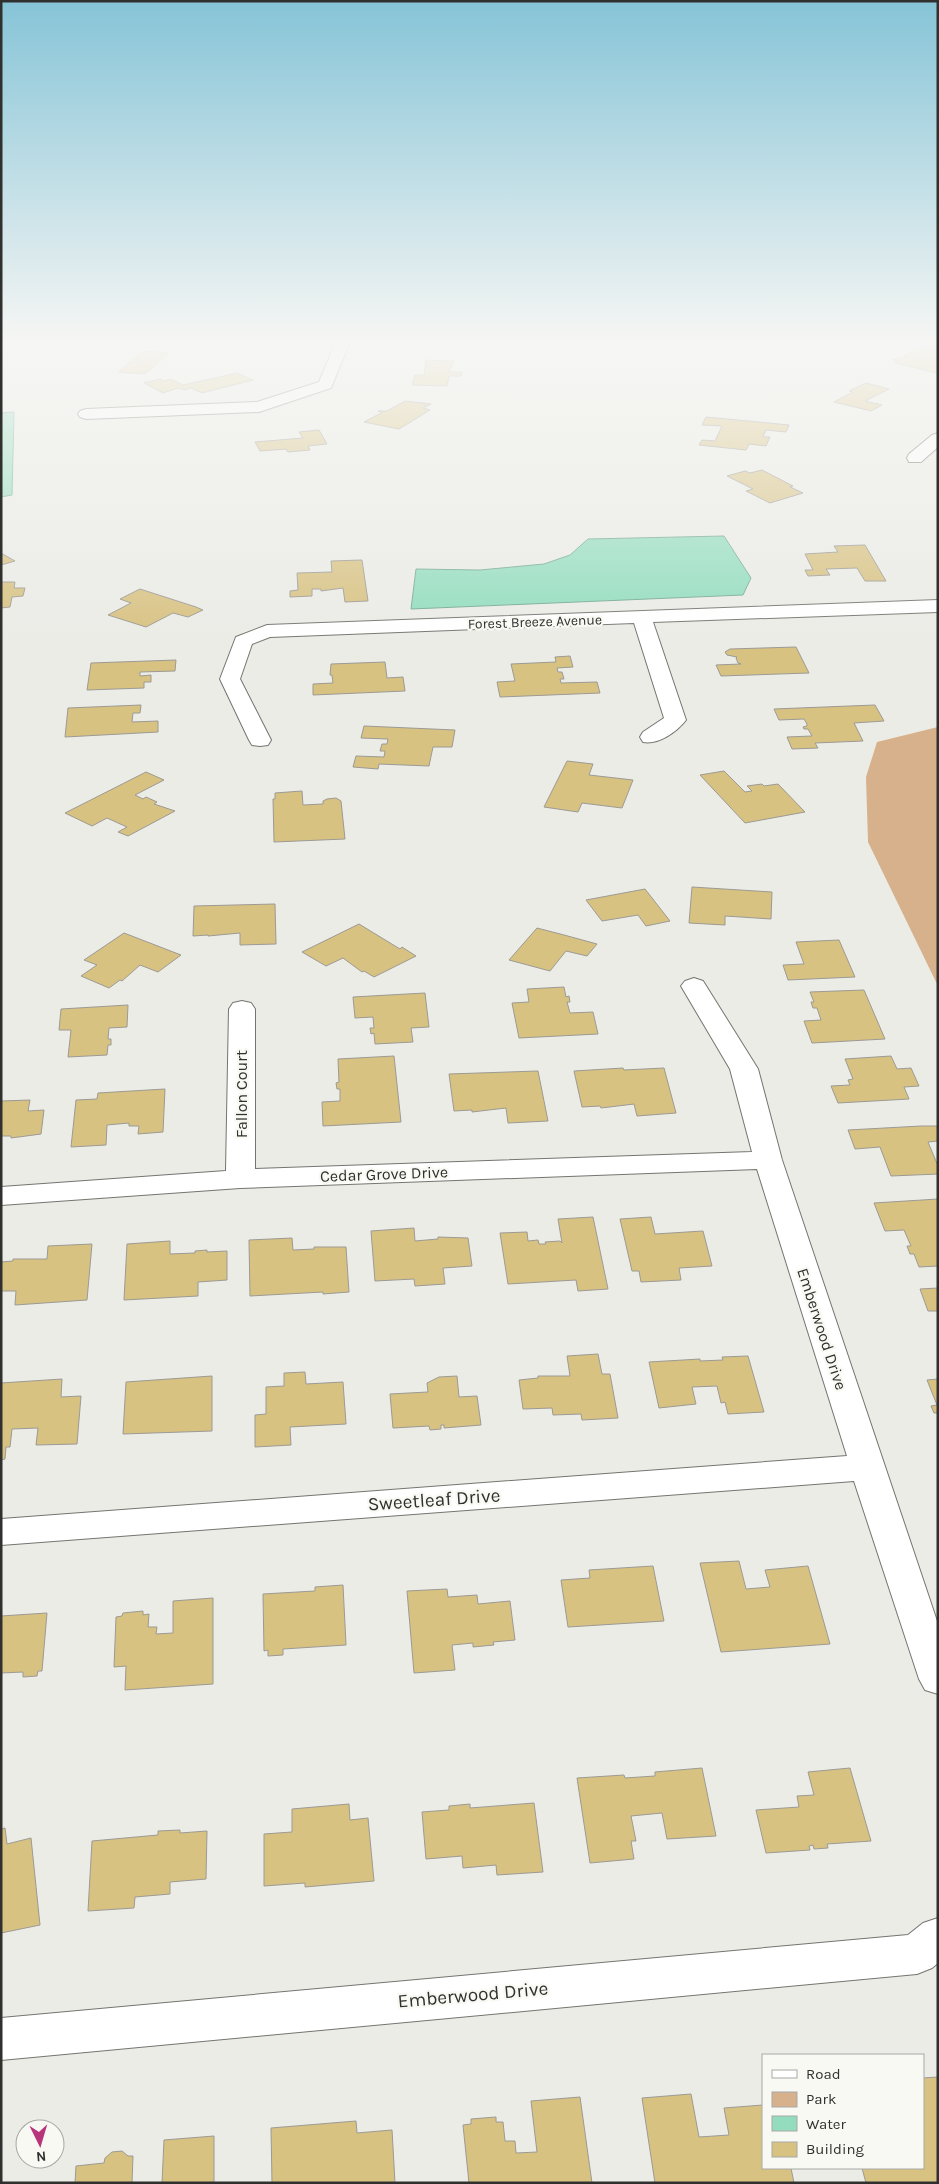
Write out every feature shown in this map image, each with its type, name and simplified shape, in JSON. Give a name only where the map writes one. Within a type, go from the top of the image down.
[{"type":"street","points":[[915,458],[935,441]]},
{"type":"street","name":"Forest Breeze Avenue","points":[[260,740],[230,679],[243,640],[266,631],[938,606]]},
{"type":"street","points":[[642,618],[676,720],[651,737]]},
{"type":"street","name":"Emberwood Drive","points":[[694,986],[744,1069],[768,1160],[938,1679]]},
{"type":"street","name":"Fallon Court","points":[[240,1179],[242,1008]]},
{"type":"street","name":"Cedar Grove Drive","points":[[1,1196],[240,1179],[768,1160]]},
{"type":"street","name":"Sweetleaf Drive","points":[[1,1532],[867,1467]]},
{"type":"street","name":"Emberwood Drive","points":[[1,2039],[917,1954],[938,1937]]},
{"type":"green space","points":[[938,727],[938,986],[868,842],[866,777],[877,742]]},
{"type":"water","points":[[1,441],[13,441],[12,495],[1,497]]},
{"type":"water","points":[[724,536],[751,578],[743,595],[411,609],[416,569],[480,570],[544,564],[570,555],[588,539]]},
{"type":"building","points":[[325,441],[327,444],[308,446],[310,450],[288,452],[286,449],[260,451],[255,442]]},
{"type":"building","points":[[701,441],[768,441],[766,446],[749,444],[746,450],[699,445]]},
{"type":"building","points":[[762,470],[803,493],[770,503],[746,491],[753,489],[727,476],[745,471],[750,473]]},
{"type":"building","points":[[865,545],[886,581],[865,581],[857,568],[826,569],[830,575],[808,576],[805,570],[813,570],[805,554],[838,552],[834,546]]},
{"type":"building","points":[[1,553],[15,561],[1,565]]},
{"type":"building","points":[[362,560],[368,601],[345,602],[343,588],[321,591],[321,589],[312,589],[312,596],[290,597],[290,591],[298,590],[297,573],[332,572],[331,561]]},
{"type":"building","points":[[1,582],[15,582],[14,588],[25,588],[23,596],[12,597],[10,607],[1,608]]},
{"type":"building","points":[[140,589],[203,610],[188,617],[173,613],[146,627],[108,615],[131,603],[120,599]]},
{"type":"building","points":[[796,647],[809,673],[721,676],[716,665],[741,664],[738,663],[737,657],[727,655],[725,652],[730,649]]},
{"type":"building","points":[[570,656],[573,667],[557,668],[558,672],[562,672],[564,679],[560,679],[561,683],[597,682],[600,693],[500,697],[497,682],[515,681],[511,664],[556,662],[555,657]]},
{"type":"building","points":[[176,660],[175,671],[140,672],[140,676],[151,675],[151,682],[144,682],[144,688],[87,690],[91,663]]},
{"type":"building","points":[[385,662],[387,678],[403,677],[405,691],[313,695],[313,684],[333,683],[332,675],[330,675],[331,664]]},
{"type":"building","points":[[141,705],[140,713],[133,713],[132,722],[158,721],[158,732],[65,737],[68,708]]},
{"type":"building","points":[[875,705],[884,721],[854,723],[863,741],[815,743],[818,748],[792,749],[787,737],[812,736],[808,729],[803,727],[807,726],[807,724],[804,719],[779,720],[774,709]]},
{"type":"building","points":[[364,726],[455,730],[452,747],[433,747],[429,766],[379,764],[378,769],[353,767],[356,756],[384,757],[385,751],[380,751],[382,744],[387,744],[388,739],[361,738]]},
{"type":"building","points":[[567,761],[593,764],[589,775],[633,780],[622,808],[582,803],[578,812],[544,807]]},
{"type":"building","points":[[724,771],[745,792],[752,791],[747,786],[778,784],[805,812],[745,823],[700,775]]},
{"type":"building","points":[[146,772],[164,780],[135,795],[143,799],[146,797],[157,802],[154,804],[175,811],[128,836],[118,832],[127,827],[107,818],[92,826],[65,813]]},
{"type":"building","points":[[302,791],[303,805],[323,804],[323,801],[327,799],[336,798],[341,801],[345,839],[274,842],[273,799],[275,799],[275,793]]},
{"type":"building","points":[[692,887],[772,892],[771,919],[725,916],[725,925],[689,923]]},
{"type":"building","points":[[645,889],[670,921],[646,926],[638,915],[602,921],[586,900]]},
{"type":"building","points":[[275,904],[276,944],[240,945],[240,933],[193,936],[194,906]]},
{"type":"building","points":[[359,924],[400,949],[402,947],[416,956],[374,977],[364,971],[362,972],[343,958],[326,966],[302,952]]},
{"type":"building","points":[[537,928],[597,944],[587,956],[566,951],[550,971],[509,960]]},
{"type":"building","points":[[124,933],[181,955],[158,972],[140,965],[122,981],[120,980],[109,988],[81,976],[97,965],[84,960]]},
{"type":"building","points":[[839,940],[855,977],[788,980],[783,965],[804,964],[796,942]]},
{"type":"building","points":[[564,987],[566,997],[569,996],[570,1002],[567,1002],[570,1013],[593,1012],[598,1034],[519,1038],[512,1003],[529,1002],[527,989]]},
{"type":"building","points":[[864,990],[885,1039],[812,1043],[804,1021],[821,1020],[817,1008],[813,1008],[811,1002],[814,1002],[810,992]]},
{"type":"building","points":[[425,993],[429,1027],[411,1028],[413,1042],[375,1044],[374,1033],[371,1034],[370,1028],[374,1028],[373,1017],[355,1018],[353,997]]},
{"type":"building","points":[[128,1005],[127,1027],[109,1028],[108,1039],[111,1039],[111,1045],[108,1045],[107,1055],[68,1057],[71,1030],[59,1030],[61,1009]]},
{"type":"building","points":[[394,1056],[401,1122],[323,1126],[322,1102],[340,1101],[340,1089],[337,1089],[336,1083],[339,1082],[338,1059]]},
{"type":"building","points":[[891,1056],[897,1069],[911,1068],[919,1086],[904,1087],[909,1099],[838,1103],[831,1086],[850,1085],[848,1080],[853,1079],[845,1059]]},
{"type":"building","points":[[623,1068],[624,1070],[664,1068],[676,1113],[637,1116],[634,1104],[601,1108],[600,1106],[582,1107],[574,1071]]},
{"type":"building","points":[[538,1071],[548,1121],[508,1123],[506,1108],[472,1112],[472,1110],[454,1111],[449,1074]]},
{"type":"building","points":[[165,1089],[163,1132],[138,1134],[139,1126],[129,1126],[129,1123],[107,1125],[106,1145],[71,1147],[76,1100],[97,1099],[98,1093]]},
{"type":"building","points":[[30,1100],[28,1111],[44,1110],[41,1134],[11,1138],[11,1136],[1,1136],[1,1101]]},
{"type":"building","points":[[937,1126],[938,1128],[938,1141],[928,1142],[938,1166],[938,1174],[891,1176],[880,1147],[855,1149],[848,1130]]},
{"type":"building","points":[[938,1199],[938,1266],[919,1267],[914,1254],[910,1254],[907,1246],[911,1246],[904,1230],[885,1231],[874,1203]]},
{"type":"building","points":[[593,1217],[608,1289],[578,1291],[576,1280],[508,1284],[500,1233],[527,1232],[528,1241],[538,1240],[539,1244],[560,1241],[562,1243],[558,1219]]},
{"type":"building","points":[[651,1217],[655,1234],[703,1231],[712,1266],[679,1268],[681,1280],[641,1282],[639,1271],[632,1271],[620,1219]]},
{"type":"building","points":[[414,1228],[415,1241],[438,1239],[438,1237],[468,1238],[472,1266],[443,1268],[445,1284],[415,1286],[414,1279],[375,1281],[371,1231]]},
{"type":"building","points":[[292,1238],[293,1250],[314,1249],[314,1247],[346,1247],[349,1292],[250,1296],[249,1240]]},
{"type":"building","points":[[170,1241],[170,1254],[195,1253],[195,1251],[207,1250],[207,1252],[227,1251],[227,1280],[198,1282],[198,1296],[124,1300],[127,1244]]},
{"type":"building","points":[[92,1244],[87,1300],[15,1305],[16,1291],[1,1291],[1,1262],[13,1261],[13,1259],[47,1259],[48,1246]]},
{"type":"building","points":[[938,1288],[938,1311],[928,1311],[920,1289]]},
{"type":"building","points":[[598,1354],[602,1374],[610,1374],[618,1418],[582,1420],[581,1414],[553,1415],[552,1408],[523,1409],[519,1380],[538,1378],[538,1376],[570,1376],[567,1356]]},
{"type":"building","points":[[748,1356],[764,1412],[728,1414],[725,1402],[721,1403],[717,1386],[692,1387],[696,1404],[659,1408],[649,1362],[700,1359],[700,1361],[723,1360],[722,1357]]},
{"type":"building","points":[[305,1372],[306,1384],[343,1382],[346,1424],[290,1427],[291,1445],[255,1447],[255,1415],[266,1414],[266,1387],[284,1386],[284,1373]]},
{"type":"building","points":[[212,1376],[212,1431],[123,1434],[126,1382]]},
{"type":"building","points":[[457,1376],[459,1397],[477,1396],[481,1425],[444,1428],[444,1425],[441,1425],[441,1429],[430,1430],[429,1426],[393,1428],[390,1394],[428,1392],[427,1383],[439,1377]]},
{"type":"building","points":[[62,1379],[61,1397],[81,1396],[77,1444],[36,1445],[38,1428],[12,1429],[10,1447],[6,1447],[5,1459],[1,1460],[1,1383]]},
{"type":"building","points":[[938,1379],[938,1413],[934,1413],[931,1406],[937,1405],[927,1380]]},
{"type":"building","points":[[739,1561],[746,1589],[770,1587],[765,1570],[808,1566],[830,1644],[721,1652],[700,1563]]},
{"type":"building","points":[[653,1566],[664,1621],[568,1627],[561,1580],[590,1578],[589,1570]]},
{"type":"building","points":[[343,1585],[346,1645],[283,1649],[283,1655],[268,1656],[268,1650],[264,1651],[263,1594],[315,1591],[315,1587]]},
{"type":"building","points":[[447,1589],[448,1597],[477,1595],[478,1604],[510,1601],[515,1640],[493,1642],[494,1645],[473,1647],[473,1643],[452,1645],[455,1670],[414,1673],[407,1591]]},
{"type":"building","points":[[213,1598],[213,1684],[125,1690],[126,1666],[114,1667],[116,1617],[122,1616],[123,1613],[143,1611],[143,1615],[149,1614],[148,1627],[157,1627],[156,1634],[173,1633],[173,1601]]},
{"type":"building","points":[[47,1613],[42,1671],[38,1671],[37,1676],[23,1677],[23,1672],[1,1673],[1,1616]]},
{"type":"building","points":[[702,1768],[716,1836],[667,1839],[662,1813],[631,1816],[636,1841],[631,1841],[634,1859],[590,1863],[577,1778],[624,1775],[625,1778],[655,1776],[655,1772]]},
{"type":"building","points":[[850,1768],[871,1841],[827,1844],[828,1848],[814,1849],[813,1845],[809,1846],[810,1850],[766,1853],[756,1810],[799,1807],[797,1796],[814,1795],[808,1772]]},
{"type":"building","points":[[534,1803],[543,1872],[497,1875],[496,1865],[463,1868],[462,1856],[426,1859],[422,1812],[449,1810],[449,1806],[470,1804],[470,1808]]},
{"type":"building","points":[[349,1804],[350,1820],[368,1818],[374,1881],[305,1887],[305,1883],[264,1886],[264,1834],[292,1832],[292,1809]]},
{"type":"building","points":[[5,1828],[7,1844],[31,1838],[40,1925],[1,1933],[1,1829]]},
{"type":"building","points":[[180,1830],[180,1833],[207,1831],[206,1879],[170,1882],[170,1894],[135,1897],[134,1908],[88,1911],[92,1841],[158,1835],[158,1831]]},
{"type":"building","points":[[938,2077],[938,2183],[866,2183],[862,2169],[924,2169],[924,2078]]},
{"type":"building","points":[[691,2094],[699,2137],[729,2135],[724,2108],[762,2105],[762,2169],[791,2169],[794,2183],[655,2183],[642,2098]]},
{"type":"building","points":[[580,2097],[592,2183],[469,2183],[463,2125],[471,2124],[471,2119],[496,2117],[496,2122],[503,2122],[505,2141],[515,2141],[516,2153],[537,2152],[531,2101]]},
{"type":"building","points":[[356,2121],[357,2133],[392,2130],[395,2183],[272,2183],[271,2128]]},
{"type":"building","points":[[214,2136],[214,2183],[162,2183],[164,2140]]},
{"type":"building","points":[[122,2151],[128,2156],[133,2156],[132,2183],[75,2183],[76,2166],[104,2163],[105,2158],[112,2152]]}]
